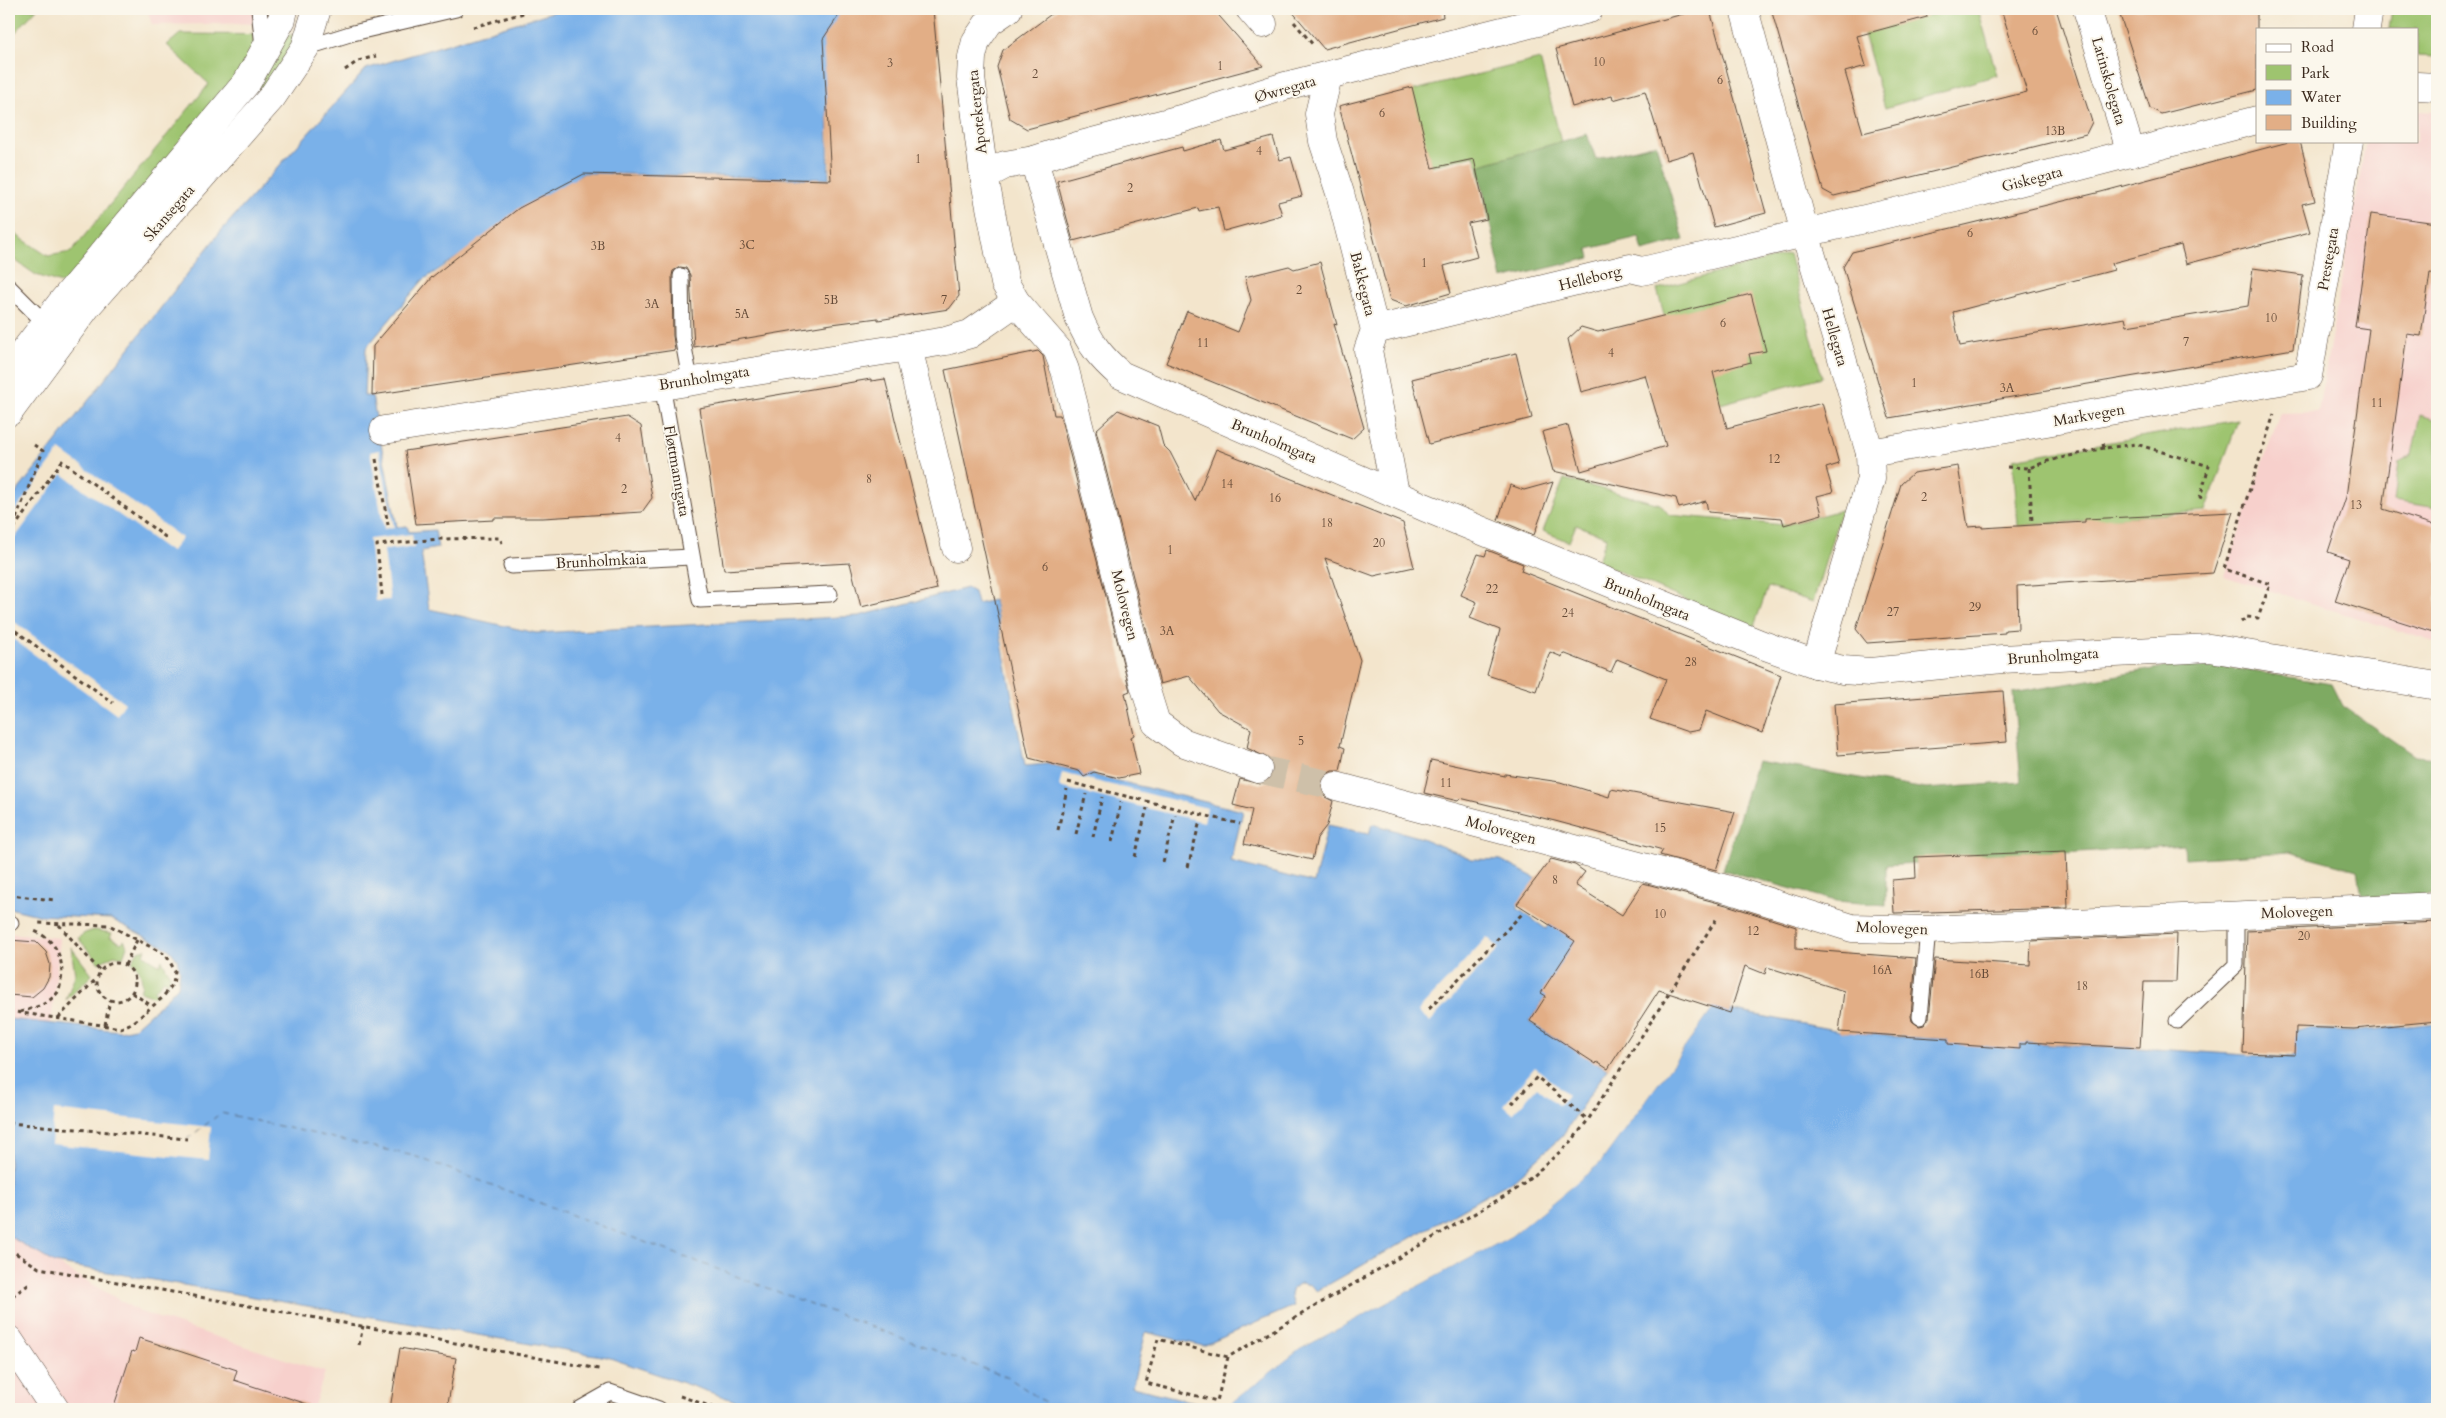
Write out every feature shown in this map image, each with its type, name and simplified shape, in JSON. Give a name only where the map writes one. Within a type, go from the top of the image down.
[{"type":"street","name":"Skansegata","points":[[9,412],[54,331],[247,82],[282,20],[284,9]]},
{"type":"street","name":"Skansegata","points":[[9,371],[54,331],[88,305],[272,97],[305,48],[317,9]]},
{"type":"street","name":"Øwregata","points":[[984,176],[1006,166],[1184,118],[1285,86],[1589,9]]},
{"type":"street","name":"Hellegata","points":[[1744,9],[1805,233],[1870,453],[1871,479],[1816,664]]},
{"type":"street","name":"Latinskolegata","points":[[2087,9],[2131,153]]},
{"type":"street","points":[[2366,28],[2369,9]]},
{"type":"street","name":"Apotekergata","points":[[991,13],[976,41],[971,71],[984,176],[1005,283],[1016,302]]},
{"type":"street","name":"Bakkegata","points":[[1328,76],[1319,114],[1323,142],[1340,193],[1374,330],[1368,350],[1395,493]]},
{"type":"street","points":[[2418,86],[2437,87]]},
{"type":"street","name":"Giskegata","points":[[1805,233],[1981,192],[2256,120]]},
{"type":"street","name":"Prestegata","points":[[2296,378],[2349,142]]},
{"type":"street","name":"Brunholmgata","points":[[1034,160],[1079,318],[1088,338],[1101,358],[1121,375],[1424,507],[1760,644],[1816,664],[1843,670],[1870,672],[2002,659],[2210,648],[2437,686]]},
{"type":"street","name":"Helleborg","points":[[1374,330],[1630,268],[1642,271],[1805,233]]},
{"type":"street","name":"Brunholmgata","points":[[384,430],[690,380],[908,347],[970,334],[1016,302]]},
{"type":"street","name":"Molovegen","points":[[1016,302],[1057,349],[1068,378],[1143,681],[1156,723],[1182,742],[1258,769]]},
{"type":"street","points":[[908,347],[956,548]]},
{"type":"street","name":"Markvegen","points":[[1870,453],[2296,378]]},
{"type":"street","name":"Molovegen","points":[[1336,786],[1734,891],[1852,928],[1928,930],[2437,906]]},
{"type":"street","points":[[9,1340],[55,1409]]},
{"type":"lane","points":[[259,9],[264,54]]},
{"type":"lane","points":[[305,48],[353,33],[456,9]]},
{"type":"lane","points":[[681,276],[682,336],[690,380]]},
{"type":"lane","points":[[9,287],[54,331]]},
{"type":"lane","name":"Fløttmanngata","points":[[662,385],[700,600],[830,594]]},
{"type":"lane","name":"Brunholmkaia","points":[[511,566],[691,557]]},
{"type":"lane","points":[[2177,1021],[2236,965],[2236,915]]},
{"type":"lane","points":[[1920,1017],[1928,930]]},
{"type":"lane","points":[[580,1409],[610,1392],[659,1409]]},
{"type":"path","points":[[1289,15],[1316,48],[1328,76]]},
{"type":"path","points":[[2247,617],[2258,618],[2270,584],[2224,569],[2296,378]]},
{"type":"path","points":[[2099,413],[2104,448]]},
{"type":"path","points":[[2007,467],[2030,468],[2048,461],[2104,448],[2136,444],[2209,466],[2200,497],[2205,499]]},
{"type":"path","points":[[10,533],[43,451],[34,445]]},
{"type":"path","points":[[376,458],[388,525]]},
{"type":"path","points":[[10,533],[62,462],[168,539]]},
{"type":"path","points":[[2030,468],[2032,522]]},
{"type":"path","points":[[382,595],[377,545],[439,539],[500,538],[511,566]]},
{"type":"path","points":[[9,626],[113,703]]},
{"type":"path","points":[[1068,782],[1240,824]]},
{"type":"path","points":[[1058,830],[1068,789]]},
{"type":"path","points":[[1076,834],[1086,794]]},
{"type":"path","points":[[1092,837],[1102,797]]},
{"type":"path","points":[[1112,842],[1121,802]]},
{"type":"path","points":[[1135,857],[1147,808]]},
{"type":"path","points":[[1163,862],[1175,815]]},
{"type":"path","points":[[1188,867],[1200,821]]},
{"type":"path","points":[[1228,1357],[1217,1402],[1146,1383],[1158,1339],[1228,1357],[1520,1187],[1572,1142],[1588,1120],[1734,891]]},
{"type":"path","points":[[11,894],[55,900]]},
{"type":"path","points":[[1429,1010],[1523,913]]},
{"type":"path","points":[[9,1011],[121,1028],[134,1022],[153,1006],[173,984],[175,970],[166,956],[109,925],[10,922]]},
{"type":"path","points":[[10,922],[45,935],[58,951],[63,970],[59,991],[44,1005],[20,1012]]},
{"type":"path","points":[[58,924],[100,971]]},
{"type":"path","points":[[125,965],[137,940]]},
{"type":"path","points":[[57,1019],[97,978],[100,971],[111,963],[125,965],[134,976],[136,982],[132,993],[124,999],[110,1000],[100,991],[97,978]]},
{"type":"path","points":[[132,993],[153,1006]]},
{"type":"path","points":[[105,1025],[110,1000]]},
{"type":"path","points":[[1512,1104],[1537,1077],[1588,1120]]},
{"type":"path","points":[[9,1123],[187,1139]]},
{"type":"path","points":[[9,1249],[39,1268],[604,1370]]},
{"type":"path","points":[[12,1296],[31,1283]]},
{"type":"path","points":[[360,1345],[363,1326]]},
{"type":"path","points":[[670,1393],[718,1409]]},
{"type":"shaded area","points":[[147,9],[265,9],[269,23],[152,25]]},
{"type":"shaded area","points":[[2418,111],[2437,112],[2437,643],[2224,576],[2280,413],[2318,412],[2366,142],[2418,142]]},
{"type":"shaded area","points":[[9,933],[60,938],[51,1024],[9,1019]]},
{"type":"shaded area","points":[[9,1236],[140,1312],[325,1372],[313,1409],[9,1409]]},
{"type":"green space","points":[[9,9],[37,9],[9,39]]},
{"type":"green space","points":[[1951,9],[1978,9],[1997,75],[1885,108],[1864,34]]},
{"type":"green space","points":[[2392,9],[2437,9],[2437,57],[2418,56],[2418,28],[2389,28]]},
{"type":"green space","points":[[180,34],[304,35],[283,72],[92,293],[36,275],[9,256],[9,230],[48,256],[71,252],[209,84],[167,45]]},
{"type":"green space","points":[[1540,59],[1561,142],[1478,166],[1474,155],[1431,166],[1411,91]]},
{"type":"green space","points":[[1587,134],[1596,159],[1656,144],[1684,240],[1643,251],[1639,237],[1588,249],[1590,258],[1502,279],[1478,166]]},
{"type":"green space","points":[[1789,254],[1822,377],[1690,412],[1657,289]]},
{"type":"green space","points":[[2420,415],[2437,420],[2437,508],[2394,501],[2399,462],[2412,455]]},
{"type":"green space","points":[[2238,420],[2206,511],[2018,526],[2013,459]]},
{"type":"green space","points":[[1564,479],[1660,504],[1669,515],[1785,525],[1841,510],[1813,602],[1768,587],[1753,629],[1597,562],[1607,537],[1576,525],[1569,542],[1543,531]]},
{"type":"green space","points":[[2195,662],[2332,684],[2343,706],[2415,756],[2437,758],[2437,895],[2362,898],[2358,870],[2290,852],[2185,859],[2184,845],[1886,865],[1886,905],[1836,901],[1723,870],[1757,761],[1926,789],[2021,782],[2013,693]]},
{"type":"green space","points":[[94,930],[112,933],[110,937],[121,943],[124,940],[127,946],[123,957],[114,955],[99,963],[78,938]]},
{"type":"green space","points":[[71,947],[92,975],[66,1000],[75,975]]},
{"type":"green space","points":[[146,949],[144,955],[160,965],[162,960],[170,975],[168,983],[164,980],[154,991],[159,995],[153,996],[140,992],[141,975],[132,961],[138,951]]},
{"type":"water","points":[[562,9],[844,9],[825,37],[829,179],[584,173],[423,280],[366,348],[364,396],[372,396],[397,527],[407,526],[409,532],[435,530],[438,548],[421,551],[429,609],[536,633],[859,616],[967,588],[974,592],[977,604],[994,600],[1025,766],[1047,764],[1243,811],[1231,862],[1314,883],[1328,825],[1369,834],[1372,824],[1419,837],[1472,859],[1501,860],[1537,879],[1517,908],[1546,929],[1555,917],[1587,935],[1529,1022],[1607,1069],[1562,1136],[1515,1179],[1317,1291],[1310,1285],[1301,1283],[1293,1288],[1291,1295],[1294,1306],[1203,1346],[1146,1332],[1132,1387],[1224,1409],[759,1409],[607,1357],[54,1263],[9,1236],[9,1019],[120,1031],[134,1028],[178,986],[180,971],[177,959],[169,949],[111,919],[38,915],[9,908],[9,502],[220,232],[366,69]]},
{"type":"water","points":[[1714,1007],[1840,1031],[1899,1037],[2139,1048],[2292,1058],[2293,1029],[2360,1031],[2437,1023],[2437,1409],[1224,1409],[1300,1349],[1511,1236],[1600,1163]]},
{"type":"pier","points":[[60,450],[182,538],[171,552],[62,474],[9,546],[9,519]]},
{"type":"pier","points":[[379,450],[394,527],[384,529],[370,452]]},
{"type":"pier","points":[[412,534],[414,547],[384,550],[390,600],[376,601],[369,539]]},
{"type":"pier","points":[[9,618],[125,703],[117,715],[9,636]]},
{"type":"pier","points":[[1062,773],[1207,808],[1204,822],[1059,787]]},
{"type":"pier","points":[[1487,937],[1499,948],[1430,1022],[1418,1011]]},
{"type":"pier","points":[[1711,1007],[1714,1007],[1600,1163],[1511,1236],[1300,1349],[1224,1409],[1225,1405],[1299,1347],[1510,1234],[1598,1162]]},
{"type":"pier","points":[[1535,1067],[1568,1095],[1559,1106],[1537,1087],[1513,1114],[1503,1105]]},
{"type":"pier","points":[[54,1110],[211,1127],[208,1160],[51,1144]]},
{"type":"building","points":[[843,9],[933,9],[959,296],[949,309],[878,320],[878,318],[832,324],[694,347],[690,275],[686,268],[680,267],[673,271],[672,276],[675,350],[372,395],[373,346],[432,277],[519,208],[584,174],[831,180],[823,39]]},
{"type":"building","points":[[1058,9],[1213,9],[1263,66],[1027,129],[1010,119],[997,67],[1003,50]]},
{"type":"building","points":[[1290,9],[1442,9],[1443,17],[1324,49]]},
{"type":"building","points":[[1701,9],[1711,14],[1766,213],[1714,227],[1693,152],[1666,160],[1645,91],[1613,100],[1612,96],[1572,107],[1556,49]]},
{"type":"building","points":[[1771,9],[1926,9],[1927,17],[1857,36],[1866,66],[1845,72],[1863,133],[2027,92],[2001,9],[2056,9],[2092,122],[2086,134],[1834,196],[1823,190]]},
{"type":"building","points":[[2118,9],[2257,9],[2256,90],[2161,114],[2150,108]]},
{"type":"building","points":[[1412,87],[1432,168],[1474,159],[1487,219],[1468,223],[1477,257],[1444,266],[1451,293],[1406,306],[1390,300],[1339,106]]},
{"type":"building","points":[[1273,137],[1280,160],[1291,157],[1302,196],[1278,202],[1282,215],[1224,231],[1218,207],[1199,211],[1198,208],[1073,241],[1057,181],[1182,147],[1183,151],[1221,140],[1224,150]]},
{"type":"building","points":[[2288,142],[2300,142],[2315,201],[2302,204],[2310,232],[2186,264],[2181,245],[2112,263],[2114,270],[1953,312],[1960,346],[2125,318],[2127,326],[2248,306],[2253,268],[2303,275],[2293,349],[1889,418],[1843,267],[1852,252],[2101,192]]},
{"type":"building","points":[[2371,214],[2437,223],[2437,274],[2430,273],[2421,336],[2407,334],[2383,509],[2437,526],[2437,633],[2335,601],[2349,559],[2328,552],[2346,497],[2369,329],[2355,327]]},
{"type":"building","points":[[1320,262],[1337,325],[1334,324],[1364,428],[1352,439],[1166,363],[1187,311],[1238,332],[1251,300],[1245,277],[1289,266],[1294,269]]},
{"type":"building","points":[[1751,294],[1766,351],[1749,354],[1751,362],[1713,372],[1727,428],[1822,403],[1839,464],[1826,468],[1833,492],[1817,496],[1822,514],[1784,525],[1782,518],[1708,512],[1706,501],[1679,508],[1676,498],[1553,471],[1542,432],[1568,425],[1581,471],[1666,446],[1645,375],[1581,392],[1568,339],[1581,327],[1598,332]]},
{"type":"building","points":[[1038,351],[1043,356],[1054,415],[1060,415],[1130,691],[1125,693],[1134,735],[1131,737],[1139,774],[1119,778],[1094,772],[1084,777],[1079,771],[1029,758],[945,370]]},
{"type":"building","points":[[1516,353],[1532,418],[1429,444],[1412,379]]},
{"type":"building","points":[[871,379],[871,381],[885,379],[937,589],[861,607],[850,563],[724,570],[699,408]]},
{"type":"building","points":[[1118,410],[1158,426],[1163,445],[1170,452],[1195,501],[1216,449],[1403,523],[1414,567],[1374,576],[1325,558],[1360,660],[1340,746],[1345,748],[1340,771],[1332,771],[1325,775],[1321,782],[1321,791],[1325,797],[1333,801],[1327,825],[1317,838],[1312,860],[1244,844],[1252,810],[1233,805],[1240,779],[1260,784],[1268,781],[1273,774],[1273,766],[1270,759],[1247,748],[1251,729],[1218,711],[1189,676],[1160,684],[1096,430]]},
{"type":"building","points":[[627,417],[641,426],[652,498],[642,512],[543,518],[494,518],[494,520],[416,524],[405,451]]},
{"type":"building","points":[[1958,466],[1968,527],[1982,526],[1982,528],[2085,522],[2085,519],[2233,512],[2213,573],[2017,586],[2018,629],[2005,630],[2005,633],[1867,643],[1856,629],[1901,484],[1913,473]]},
{"type":"building","points":[[1553,482],[1534,535],[1498,520],[1510,485],[1524,490]]},
{"type":"building","points":[[1487,550],[1523,564],[1521,571],[1781,675],[1762,733],[1706,711],[1699,730],[1688,732],[1650,719],[1666,679],[1617,659],[1611,672],[1563,653],[1562,657],[1550,652],[1536,691],[1487,675],[1500,630],[1470,618],[1477,602],[1461,595],[1478,554],[1485,556]]},
{"type":"building","points":[[2003,691],[2007,742],[1838,755],[1834,704]]},
{"type":"building","points":[[1431,760],[1505,776],[1505,774],[1560,782],[1609,797],[1611,789],[1735,812],[1716,870],[1660,855],[1663,850],[1555,821],[1460,798],[1458,801],[1424,793]]},
{"type":"building","points":[[2066,851],[2068,908],[1894,913],[1892,880],[1916,878],[1915,857]]},
{"type":"building","points":[[1551,859],[1575,865],[1585,872],[1575,885],[1622,915],[1643,883],[1730,906],[1796,927],[1796,949],[1916,958],[1911,1016],[1912,1021],[1919,1026],[1924,1025],[1929,1018],[1935,959],[2030,965],[2031,941],[2177,934],[2175,982],[2144,982],[2140,1048],[2026,1042],[2026,1044],[2020,1044],[2020,1049],[1948,1044],[1948,1039],[1839,1032],[1844,991],[1767,967],[1765,974],[1745,966],[1730,1013],[1659,990],[1608,1069],[1597,1062],[1596,1064],[1530,1021],[1546,996],[1541,993],[1575,941],[1517,904]]},
{"type":"building","points":[[2437,922],[2437,1021],[2354,1029],[2296,1027],[2295,1055],[2243,1053],[2247,931]]},
{"type":"building","points":[[9,940],[36,942],[46,952],[50,964],[49,977],[43,988],[32,997],[9,995]]},
{"type":"building","points":[[139,1338],[237,1370],[234,1380],[307,1404],[306,1409],[113,1409],[132,1351],[135,1352]]},
{"type":"building","points":[[400,1348],[456,1358],[447,1409],[390,1409]]},
{"type":"ferry route","points":[[187,1139],[221,1113],[414,1156],[1009,1378],[1055,1409]]},
{"type":"tunnel","points":[[1258,769],[1336,786]]}]
